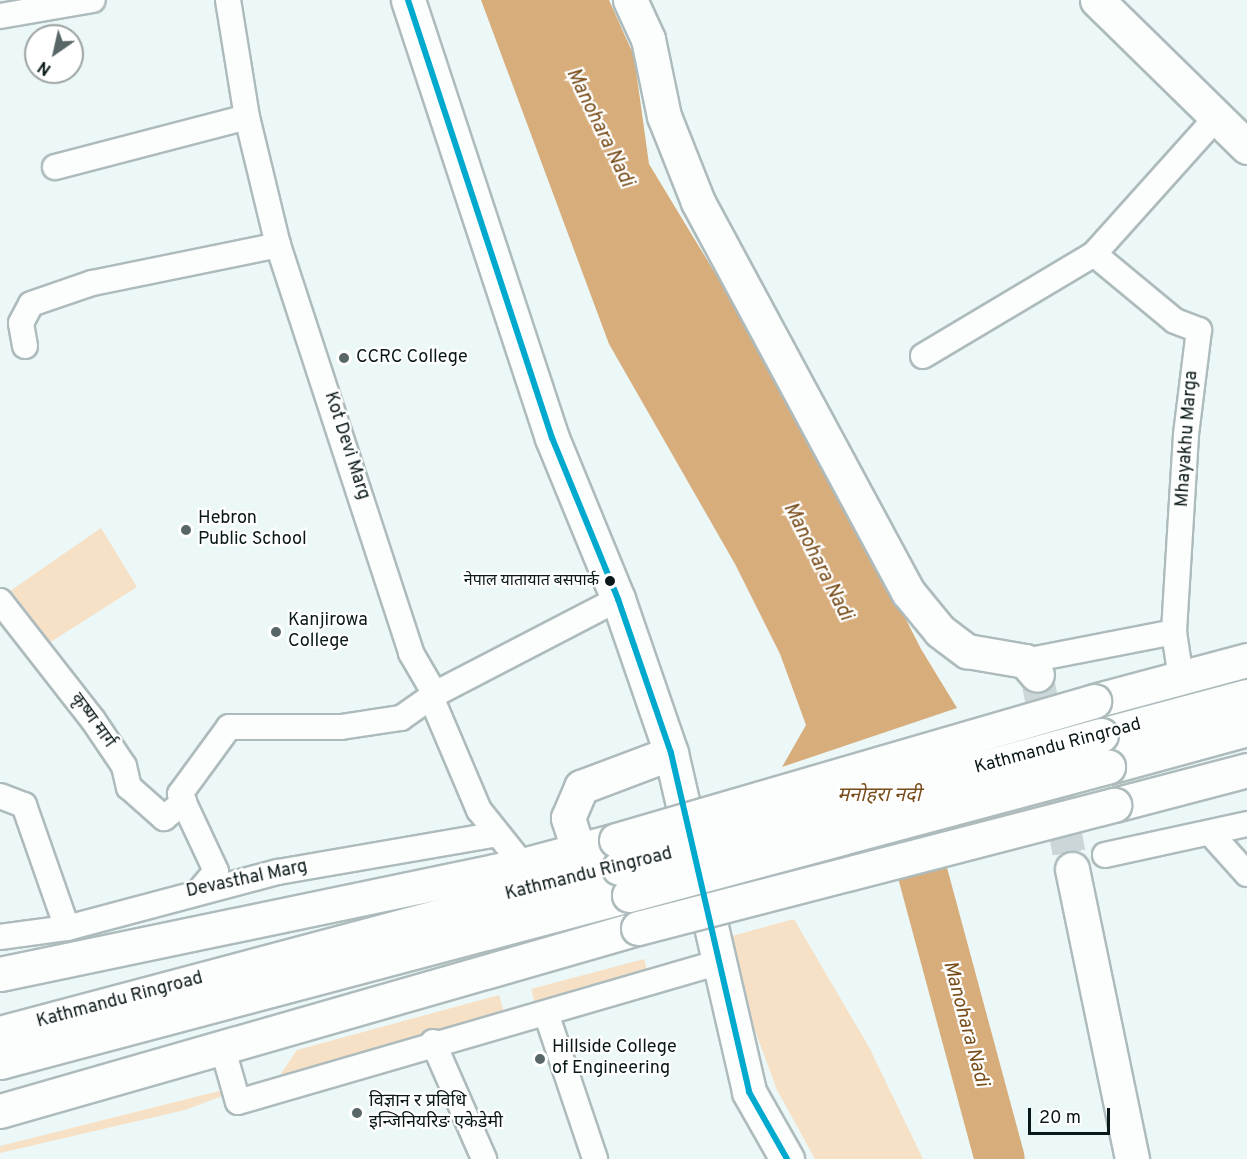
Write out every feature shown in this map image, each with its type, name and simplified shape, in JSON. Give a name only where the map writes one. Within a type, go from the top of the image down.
[{"type":"main road","points":[[408,0],[552,438],[618,598],[671,753],[749,1092],[787,1159]]},
{"type":"main road","points":[[630,0],[648,39],[664,116],[698,202],[908,592],[940,631],[967,651],[1031,668]]},
{"type":"main road","points":[[1097,0],[1215,119],[1247,147]]},
{"type":"main road","points":[[0,974],[579,852],[622,868],[1094,701],[1247,660]]},
{"type":"main road","name":"Kathmandu Ringroad","points":[[0,1033],[622,868],[1247,696]]},
{"type":"main road","name":"Kathmandu Ringroad","points":[[0,1062],[622,868],[1108,767],[1247,729]]},
{"type":"main road","points":[[579,852],[568,818],[581,788],[671,753]]},
{"type":"main road","points":[[0,1111],[638,928],[1247,770]]},
{"type":"main road","points":[[1072,869],[1132,1159]]},
{"type":"street","points":[[0,16],[93,0]]},
{"type":"street","name":"Kot Devi Marg","points":[[228,0],[247,117],[278,245],[411,652],[433,695],[479,810],[523,865]]},
{"type":"street","points":[[55,166],[247,117]]},
{"type":"street","points":[[923,356],[1094,254],[1215,119]]},
{"type":"street","points":[[25,346],[21,323],[31,304],[92,283],[278,245]]},
{"type":"street","name":"Mhayakhu Marga","points":[[1094,254],[1175,321],[1199,330],[1186,435],[1174,632],[1181,679]]},
{"type":"street","points":[[201,889],[216,871],[180,794],[229,727],[341,727],[402,718],[433,695],[618,598]]},
{"type":"street","name":"कृष्ण मार्ग","points":[[0,601],[93,720],[124,766],[129,787],[164,819],[184,802]]},
{"type":"street","points":[[1031,668],[1174,632]]},
{"type":"street","points":[[0,796],[24,806],[67,928]]},
{"type":"street","points":[[1105,855],[1211,834],[1247,824]]},
{"type":"street","name":"Devasthal Marg","points":[[0,937],[67,928],[201,889],[497,834]]},
{"type":"street","points":[[1211,834],[1247,874]]},
{"type":"street","points":[[222,1046],[238,1102],[433,1042],[546,1013],[718,963]]},
{"type":"street","points":[[546,1013],[595,1159]]},
{"type":"street","points":[[433,1042],[484,1159]]},
{"type":"shaded area","points":[[101,528],[137,587],[38,650],[0,598]]},
{"type":"shaded area","points":[[794,919],[870,1049],[923,1159],[815,1159],[777,1090],[721,939]]},
{"type":"shaded area","points":[[644,959],[648,974],[535,1004],[531,989]]},
{"type":"shaded area","points":[[499,995],[504,1012],[280,1075],[297,1050]]},
{"type":"shaded area","points":[[219,1091],[225,1095],[185,1110],[0,1153],[0,1146]]},
{"type":"water","name":"मनोहरा नदी","points":[[481,0],[609,0],[634,56],[649,164],[807,425],[921,649],[957,708],[994,865],[761,804],[806,725],[780,654],[735,564],[609,344]]},
{"type":"pier","points":[[960,707],[997,864],[791,920],[758,805],[779,768]]},
{"type":"waterway","name":"Manohara Nadi","points":[[908,819],[1000,1159]]},
{"type":"tunnel","points":[[1037,675],[1072,869]]},
{"type":"transit line","points":[[408,0],[552,438],[618,599],[671,753],[749,1092],[787,1159]]},
{"type":"place","name":"CCRC College","points":[[344,358]]},
{"type":"place","name":"Hebron Public School","points":[[186,530]]},
{"type":"place","name":"नेपाल यातायात बसपार्क","points":[[610,581]]},
{"type":"place","name":"Kanjirowa College","points":[[276,632]]},
{"type":"place","name":"Hillside College of Engineering","points":[[540,1059]]},
{"type":"place","name":"विज्ञान र प्रविधि इन्जिनियरिङ एकेडेमी","points":[[357,1113]]}]
